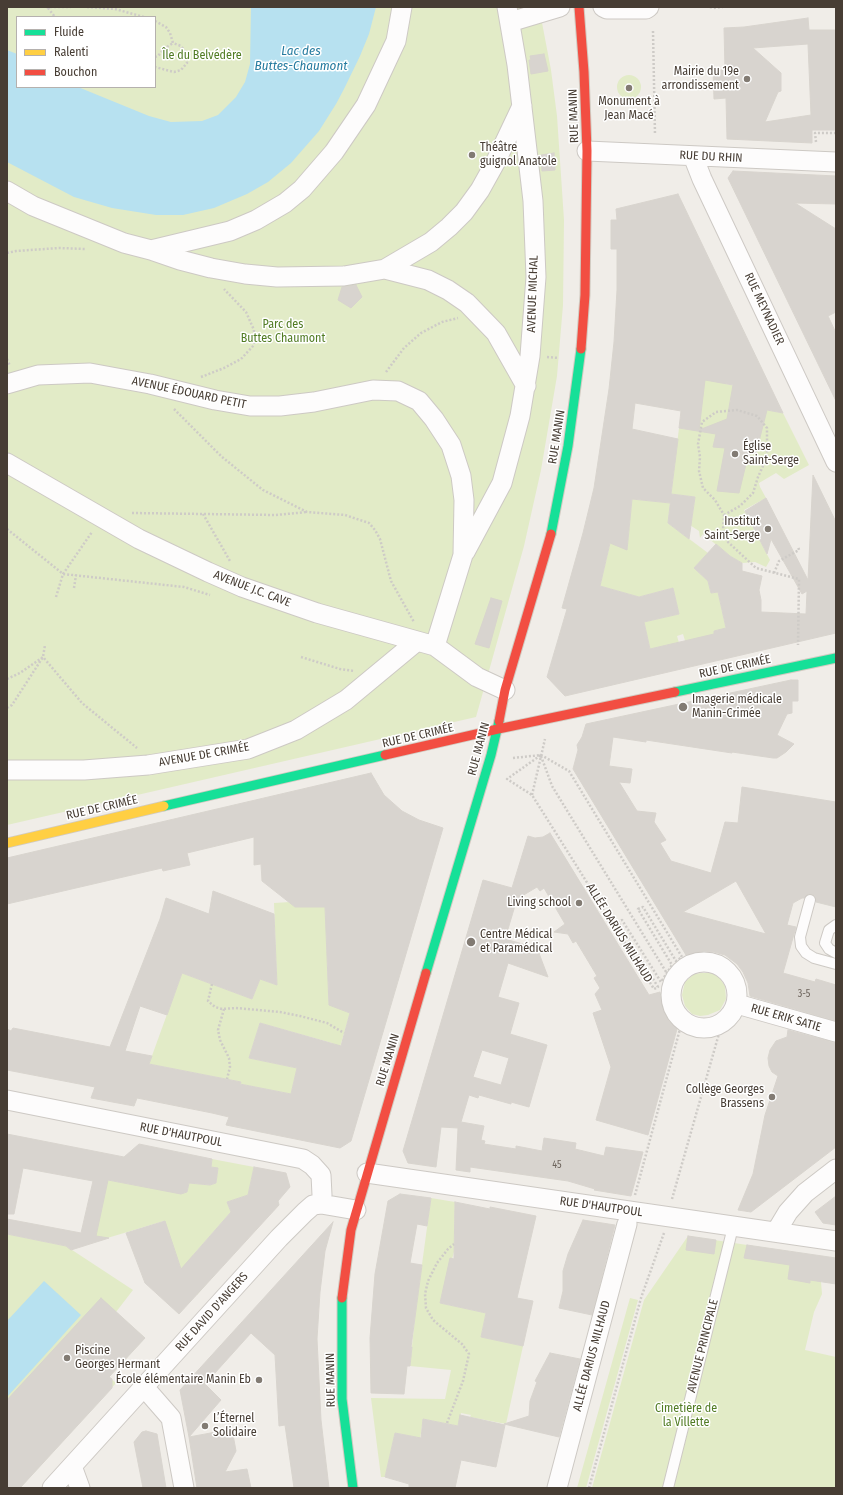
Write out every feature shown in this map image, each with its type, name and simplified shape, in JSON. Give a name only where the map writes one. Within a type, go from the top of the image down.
[{"type":"street","points":[[151,250],[230,231],[262,217],[285,203],[302,189],[334,152],[366,105],[396,41],[402,7]]},
{"type":"street","points":[[509,14],[560,7]]},
{"type":"street","name":"RUE MANIN","points":[[353,1488],[342,1399],[342,1305],[351,1230],[498,729],[505,690],[552,531],[568,446],[580,360],[585,295],[586,151],[584,72],[579,7]]},
{"type":"street","points":[[603,7],[608,9],[649,7]]},
{"type":"street","name":"AVENUE MICHAL","points":[[463,555],[502,483],[520,416],[530,356],[536,277],[533,201],[509,14]]},
{"type":"street","points":[[7,191],[33,206],[124,243],[211,268],[277,278],[344,276],[385,269],[431,242],[449,227],[464,212],[480,190],[495,163],[522,106]]},
{"type":"street","name":"RUE DU RHIN","points":[[586,151],[836,162]]},
{"type":"street","name":"RUE MEYNADIER","points":[[693,156],[702,180],[836,462]]},
{"type":"street","points":[[385,269],[428,280],[448,290],[478,313],[496,333],[526,386]]},
{"type":"street","name":"AVENUE ÉDOUARD PETIT","points":[[7,384],[38,375],[90,373],[150,384],[215,400],[250,406],[280,406],[314,402],[374,390],[398,391],[419,401],[434,419],[451,445],[461,476],[464,500],[463,555],[426,644]]},
{"type":"street","name":"AVENUE J.C. CAVE","points":[[7,463],[139,539],[242,587],[317,613],[426,644],[477,677],[505,690]]},
{"type":"street","name":"AVENUE DE CRIMÉE","points":[[7,770],[84,770],[156,764],[248,749],[296,730],[346,700],[378,675],[426,644]]},
{"type":"street","name":"RUE DE CRIMÉE","points":[[7,843],[498,729],[836,658]]},
{"type":"street","points":[[706,961],[716,963],[725,968],[732,976],[736,986],[737,1004],[731,1015],[722,1023],[708,1028],[700,1028],[690,1025],[682,1020],[672,1003],[671,993],[673,983],[678,974],[695,962],[706,961]]},
{"type":"street","name":"RUE ERIK SATIE","points":[[737,1004],[836,1032]]},
{"type":"street","name":"RUE D'HAUTPOUL","points":[[7,1100],[303,1160],[312,1165],[321,1175],[321,1204]]},
{"type":"street","points":[[776,1232],[788,1212],[805,1193],[836,1169]]},
{"type":"street","name":"RUE D'HAUTPOUL","points":[[367,1173],[836,1241]]},
{"type":"street","points":[[321,1204],[356,1210]]},
{"type":"street","name":"RUE DAVID D'ANGERS","points":[[52,1488],[283,1234],[313,1205],[321,1204]]},
{"type":"street","name":"ALLÉE DARIUS MILHAUD","points":[[557,1488],[627,1224]]},
{"type":"street","points":[[144,1387],[171,1418],[184,1488]]},
{"type":"street","points":[[72,1466],[80,1488]]},
{"type":"lane","points":[[810,900],[800,937],[801,946],[806,953],[814,958],[836,964]]},
{"type":"lane","points":[[836,924],[829,930],[825,943],[829,949],[836,953]]},
{"type":"lane","name":"AVENUE PRINCIPALE","points":[[668,1488],[733,1227]]},
{"type":"path","points":[[47,8],[71,7]]},
{"type":"path","points":[[86,7],[115,9],[140,16]]},
{"type":"path","points":[[710,7],[723,7]]},
{"type":"path","points":[[47,8],[54,16]]},
{"type":"path","points":[[156,22],[166,27],[170,33],[173,43]]},
{"type":"path","points":[[652,31],[655,135]]},
{"type":"path","points":[[156,57],[173,43]]},
{"type":"path","points":[[157,68],[174,72],[181,70],[187,63],[186,53],[181,46],[173,43]]},
{"type":"path","points":[[816,142],[815,133],[836,133]]},
{"type":"path","points":[[7,253],[59,248],[90,249]]},
{"type":"path","points":[[200,378],[241,359],[254,345],[254,330],[246,312],[222,287]]},
{"type":"path","points":[[374,390],[404,348],[420,333],[442,322],[478,313]]},
{"type":"path","points":[[172,407],[222,457],[263,490],[307,512]]},
{"type":"path","points":[[724,515],[740,506],[753,494],[767,456],[767,428],[757,416],[737,410],[716,412],[702,422],[698,444],[700,456],[699,471],[703,488],[715,500],[724,515],[722,530],[728,542],[756,568],[798,579],[798,646]]},
{"type":"path","points":[[56,597],[63,574],[103,518],[125,513],[276,514],[307,512],[345,515],[369,523],[375,530],[380,539],[392,581],[426,644]]},
{"type":"path","points":[[7,528],[57,571],[63,574],[184,587],[217,596],[242,587],[225,552],[203,514]]},
{"type":"path","points":[[774,573],[779,561],[799,550],[798,546]]},
{"type":"path","points":[[74,588],[76,575]]},
{"type":"path","points":[[7,708],[12,705],[43,657],[45,645]]},
{"type":"path","points":[[7,679],[20,673],[43,657]]},
{"type":"path","points":[[43,657],[82,703],[156,764]]},
{"type":"path","points":[[301,658],[340,670]]},
{"type":"path","points":[[541,755],[507,778],[532,795],[546,737]]},
{"type":"path","points":[[513,758],[541,755]]},
{"type":"path","name":"ALLÉE DARIUS MILHAUD","points":[[532,795],[654,989],[658,987],[618,922],[622,920],[661,982],[672,965],[638,909],[643,907],[676,961],[682,957],[569,771],[541,755]]},
{"type":"path","name":"ALLÉE DARIUS MILHAUD","points":[[541,755],[550,783],[671,980]]},
{"type":"path","points":[[212,984],[208,1001],[215,1007],[224,1009],[236,1008],[280,1012],[300,1016],[328,1023],[344,1033]]},
{"type":"path","points":[[224,1009],[218,1030],[220,1040],[229,1058],[230,1067],[227,1079]]},
{"type":"path","points":[[671,1201],[722,1023]]},
{"type":"path","points":[[633,1200],[680,1028]]},
{"type":"path","points":[[589,1488],[641,1298],[665,1230]]},
{"type":"path","points":[[447,1424],[463,1381],[469,1354],[462,1344],[433,1320],[426,1308],[425,1294],[428,1281],[437,1263],[454,1244]]},
{"type":"green space","name":"Parc des Buttes Chaumont","points":[[7,7],[539,7],[551,70],[557,116],[564,220],[563,305],[557,376],[541,470],[524,546],[476,717],[7,825]]},
{"type":"green space","points":[[629,75],[634,76],[640,82],[640,92],[634,98],[629,99],[624,98],[618,92],[617,87],[618,82],[624,76]]},
{"type":"green space","points":[[730,363],[726,384],[743,387],[740,401],[730,400],[730,403],[783,413],[809,465],[784,479],[776,473],[759,483],[766,498],[744,510],[770,560],[766,567],[755,562],[742,563],[730,556],[703,534],[700,538],[699,531],[679,518],[692,519],[695,497],[671,494],[679,428],[694,430],[706,368]]},
{"type":"green space","points":[[632,499],[670,503],[668,523],[708,553],[694,568],[708,581],[711,593],[718,592],[726,629],[714,631],[715,637],[686,644],[683,634],[677,636],[679,643],[650,649],[644,622],[679,614],[673,588],[639,597],[600,586],[611,540],[627,549]]},
{"type":"green space","points":[[325,900],[329,1004],[350,1013],[340,1047],[332,1043],[260,1023],[249,1058],[297,1068],[291,1094],[240,1084],[241,1082],[149,1064],[182,973],[252,999],[260,979],[277,985],[274,903],[290,902],[295,907],[305,907]]},
{"type":"green space","points":[[712,973],[719,977],[725,986],[726,999],[720,1010],[708,1015],[700,1016],[692,1014],[685,1006],[682,995],[685,982],[694,974]]},
{"type":"green space","points":[[212,1159],[254,1167],[248,1195],[227,1202],[231,1212],[193,1255],[201,1271],[210,1280],[197,1295],[181,1269],[164,1221],[94,1242],[107,1180],[184,1193],[187,1192],[189,1183],[210,1185],[216,1183],[218,1169],[211,1167]]},
{"type":"green space","points":[[431,1198],[455,1202],[454,1252],[440,1303],[486,1313],[481,1337],[523,1346],[506,1424],[470,1417],[471,1415],[461,1413],[458,1426],[423,1419],[420,1439],[395,1433],[385,1477],[381,1477],[371,1398],[445,1399],[451,1370],[410,1366],[415,1316]]},
{"type":"green space","name":"Piscine Georges Hermant","points":[[7,1234],[66,1246],[133,1290],[116,1312],[145,1338],[109,1377],[116,1383],[20,1488],[7,1488]]},
{"type":"green space","name":"Cimetière de la Villette","points":[[688,1236],[826,1257],[821,1282],[822,1294],[814,1312],[805,1350],[836,1357],[836,1488],[592,1488],[644,1300]]},
{"type":"green space","points":[[630,1298],[638,1300],[586,1488],[577,1488]]},
{"type":"water","name":"Lac des Buttes-Chaumont","points":[[251,7],[376,7],[369,34],[360,56],[336,104],[319,131],[291,163],[268,182],[247,194],[214,208],[183,215],[156,215],[112,208],[74,197],[7,162],[7,50],[16,54],[16,88],[80,88],[149,116],[171,122],[202,121],[218,115],[236,97],[245,82],[250,64]]},
{"type":"water","points":[[44,1281],[81,1315],[7,1397],[7,1321]]},
{"type":"building","name":"Mairie du 19e arrondissement","points":[[808,18],[809,30],[836,30],[836,130],[812,130],[812,143],[727,139],[726,98],[714,99],[713,70],[725,70],[724,28],[744,27]],"holes":[[[808,44],[811,115],[765,122],[778,92],[781,91],[781,73],[753,48]]]},
{"type":"building","points":[[544,54],[548,71],[531,74],[529,60],[531,60],[530,56]]},
{"type":"building","points":[[554,153],[555,170],[542,171],[541,155]]},
{"type":"building","points":[[733,171],[836,176],[836,204],[795,203],[836,229],[836,312],[828,316],[836,333],[836,401],[728,178]]},
{"type":"building","points":[[678,194],[783,413],[767,410],[756,453],[751,452],[746,464],[739,493],[717,491],[725,448],[713,447],[716,434],[679,428],[681,411],[635,403],[632,429],[678,439],[671,494],[695,497],[689,539],[668,523],[671,497],[670,503],[632,499],[627,550],[610,543],[600,586],[639,597],[673,588],[679,614],[644,622],[650,649],[714,634],[714,631],[726,628],[718,592],[711,593],[708,581],[694,568],[716,544],[730,556],[742,563],[742,571],[762,576],[759,590],[761,612],[806,614],[807,591],[802,594],[771,539],[767,554],[745,511],[766,498],[808,580],[813,475],[836,522],[836,633],[565,696],[547,677],[567,609],[562,608],[594,488],[609,389],[617,290],[617,249],[611,249],[611,220],[617,220],[616,209]],"holes":[[[705,380],[733,385],[727,419],[699,430]]]},
{"type":"building","points":[[356,285],[362,297],[351,308],[338,300],[342,287]]},
{"type":"building","points":[[491,598],[502,601],[489,648],[475,644]]},
{"type":"building","points":[[791,680],[798,680],[798,701],[792,701],[792,713],[787,714],[777,735],[794,744],[777,758],[646,740],[646,742],[613,737],[609,766],[632,769],[630,783],[619,782],[637,811],[656,813],[654,822],[666,840],[660,843],[671,861],[711,873],[725,822],[738,823],[742,787],[836,802],[836,907],[816,902],[815,896],[811,894],[808,894],[804,898],[793,903],[787,925],[796,927],[783,973],[815,982],[816,979],[836,985],[836,1021],[750,996],[748,983],[743,972],[737,964],[725,955],[704,951],[686,955],[573,769],[578,750],[577,745],[582,737],[586,724]],"holes":[[[736,881],[766,934],[683,912]]]},
{"type":"building","points":[[371,773],[384,795],[402,811],[419,820],[443,828],[351,1141],[340,1148],[226,1125],[229,1117],[212,1113],[137,1098],[134,1106],[91,1098],[95,1087],[7,1070],[7,1029],[11,1031],[13,1028],[110,1047],[160,919],[166,898],[209,914],[213,891],[274,914],[277,985],[260,979],[252,999],[182,973],[167,1015],[140,1006],[125,1051],[152,1056],[149,1064],[241,1082],[240,1084],[291,1094],[297,1068],[249,1058],[260,1023],[341,1046],[350,1013],[329,1005],[325,907],[295,907],[262,881],[261,864],[254,865],[254,837],[187,853],[190,865],[163,871],[162,868],[7,904],[7,858]]},
{"type":"building","points":[[550,833],[649,995],[660,992],[664,1012],[670,1022],[677,1029],[648,1135],[596,1120],[611,1067],[593,1013],[602,1010],[595,994],[600,988],[594,978],[597,976],[576,941],[573,943],[568,934],[554,932],[565,924],[544,888],[540,891],[537,887],[517,899],[505,939],[537,948],[548,977],[508,963],[498,997],[519,1003],[510,1034],[547,1045],[529,1107],[511,1102],[511,1104],[479,1095],[478,1098],[469,1095],[461,1122],[484,1126],[481,1140],[485,1141],[484,1144],[516,1149],[516,1146],[542,1151],[544,1138],[576,1143],[575,1149],[604,1156],[606,1147],[643,1152],[631,1196],[594,1190],[595,1189],[568,1181],[470,1167],[470,1172],[456,1170],[458,1128],[441,1127],[436,1167],[408,1163],[403,1151],[483,880],[512,888],[528,836],[535,838],[543,837]],"holes":[[[482,1050],[509,1058],[501,1085],[473,1077]]]},
{"type":"building","points":[[788,1030],[836,1043],[836,1147],[751,1212],[738,1210],[753,1174],[765,1115],[778,1076],[772,1072],[769,1066],[768,1058],[770,1050],[776,1041],[787,1037]]},
{"type":"building","points":[[7,1134],[124,1157],[139,1144],[212,1159],[211,1167],[218,1168],[216,1183],[210,1185],[189,1183],[187,1192],[181,1194],[108,1180],[96,1236],[109,1238],[71,1250],[66,1246],[7,1234],[7,1219],[81,1233],[93,1181],[23,1168],[14,1214],[7,1214]]},
{"type":"building","points":[[254,1167],[286,1173],[290,1187],[278,1201],[279,1205],[179,1314],[145,1283],[126,1233],[165,1221],[181,1269],[231,1212],[227,1202],[248,1195]]},
{"type":"building","points":[[400,1194],[431,1198],[427,1226],[417,1224],[410,1263],[422,1265],[411,1347],[410,1366],[407,1366],[404,1394],[371,1393],[370,1338],[375,1274],[388,1201]]},
{"type":"building","points":[[836,1196],[836,1225],[823,1223],[815,1212]]},
{"type":"building","points":[[455,1202],[536,1216],[517,1298],[533,1301],[523,1346],[481,1337],[486,1313],[440,1303],[450,1258],[454,1259]]},
{"type":"building","points":[[583,1220],[615,1225],[592,1315],[559,1308],[563,1291],[563,1271],[568,1254]]},
{"type":"building","points":[[333,1222],[325,1251],[320,1292],[317,1339],[321,1420],[329,1488],[294,1488],[285,1425],[279,1426],[275,1355],[251,1333],[205,1384],[221,1400],[189,1437],[180,1390]]},
{"type":"building","points":[[688,1236],[716,1240],[714,1254],[686,1250]]},
{"type":"building","points":[[747,1245],[836,1258],[836,1284],[810,1280],[810,1283],[788,1279],[790,1265],[744,1258]]},
{"type":"building","points":[[101,1298],[145,1338],[109,1377],[112,1379],[112,1388],[20,1488],[7,1488],[7,1400]]},
{"type":"building","points":[[550,1353],[580,1359],[559,1437],[504,1424],[529,1416],[530,1401],[537,1382],[535,1381]]},
{"type":"building","points":[[460,1415],[505,1425],[496,1467],[461,1460],[455,1488],[409,1488],[409,1484],[385,1477],[395,1433],[421,1438],[423,1419],[458,1426]]},
{"type":"building","points":[[232,1429],[236,1451],[225,1472],[247,1469],[251,1488],[197,1488],[189,1437]]},
{"type":"building","points":[[146,1431],[157,1434],[166,1488],[143,1488],[134,1442],[142,1432]]},
{"type":"traffic: fast","points":[[551,534],[568,446],[581,349]]},
{"type":"traffic: fast","points":[[675,692],[836,658]]},
{"type":"traffic: fast","points":[[426,973],[491,755],[499,721]]},
{"type":"traffic: fast","points":[[164,806],[385,755]]},
{"type":"traffic: fast","points":[[342,1298],[342,1399],[353,1488]]},
{"type":"traffic: slow","points":[[7,843],[164,806]]},
{"type":"traffic: jam","points":[[579,7],[584,72],[587,151],[585,295],[581,349]]},
{"type":"traffic: jam","points":[[499,721],[505,690],[551,534]]},
{"type":"traffic: jam","points":[[385,755],[498,729],[675,692]]},
{"type":"traffic: jam","points":[[342,1298],[351,1230],[426,973]]},
{"type":"place","name":"Mairie du 19e arrondissement","points":[[747,79]]},
{"type":"place","name":"Monument à Jean Macé","points":[[629,88]]},
{"type":"place","name":"Théâtre guignol Anatole","points":[[472,155]]},
{"type":"place","name":"Église Saint-Serge","points":[[735,454]]},
{"type":"place","name":"Institut Saint-Serge","points":[[768,529]]},
{"type":"place","name":"Imagerie médicale Manin-Crimée","points":[[683,707]]},
{"type":"place","name":"Living school","points":[[579,903]]},
{"type":"place","name":"Centre Médical et Paramédical","points":[[471,942]]},
{"type":"place","name":"Collège Georges Brassens","points":[[772,1097]]},
{"type":"place","name":"Piscine Georges Hermant","points":[[67,1358]]},
{"type":"place","name":"École élémentaire Manin Eb","points":[[259,1380]]},
{"type":"place","name":"L’Éternel Solidaire","points":[[205,1426]]},
{"type":"park label","name":"Île du Belvédère","points":[[202,56]]}]
